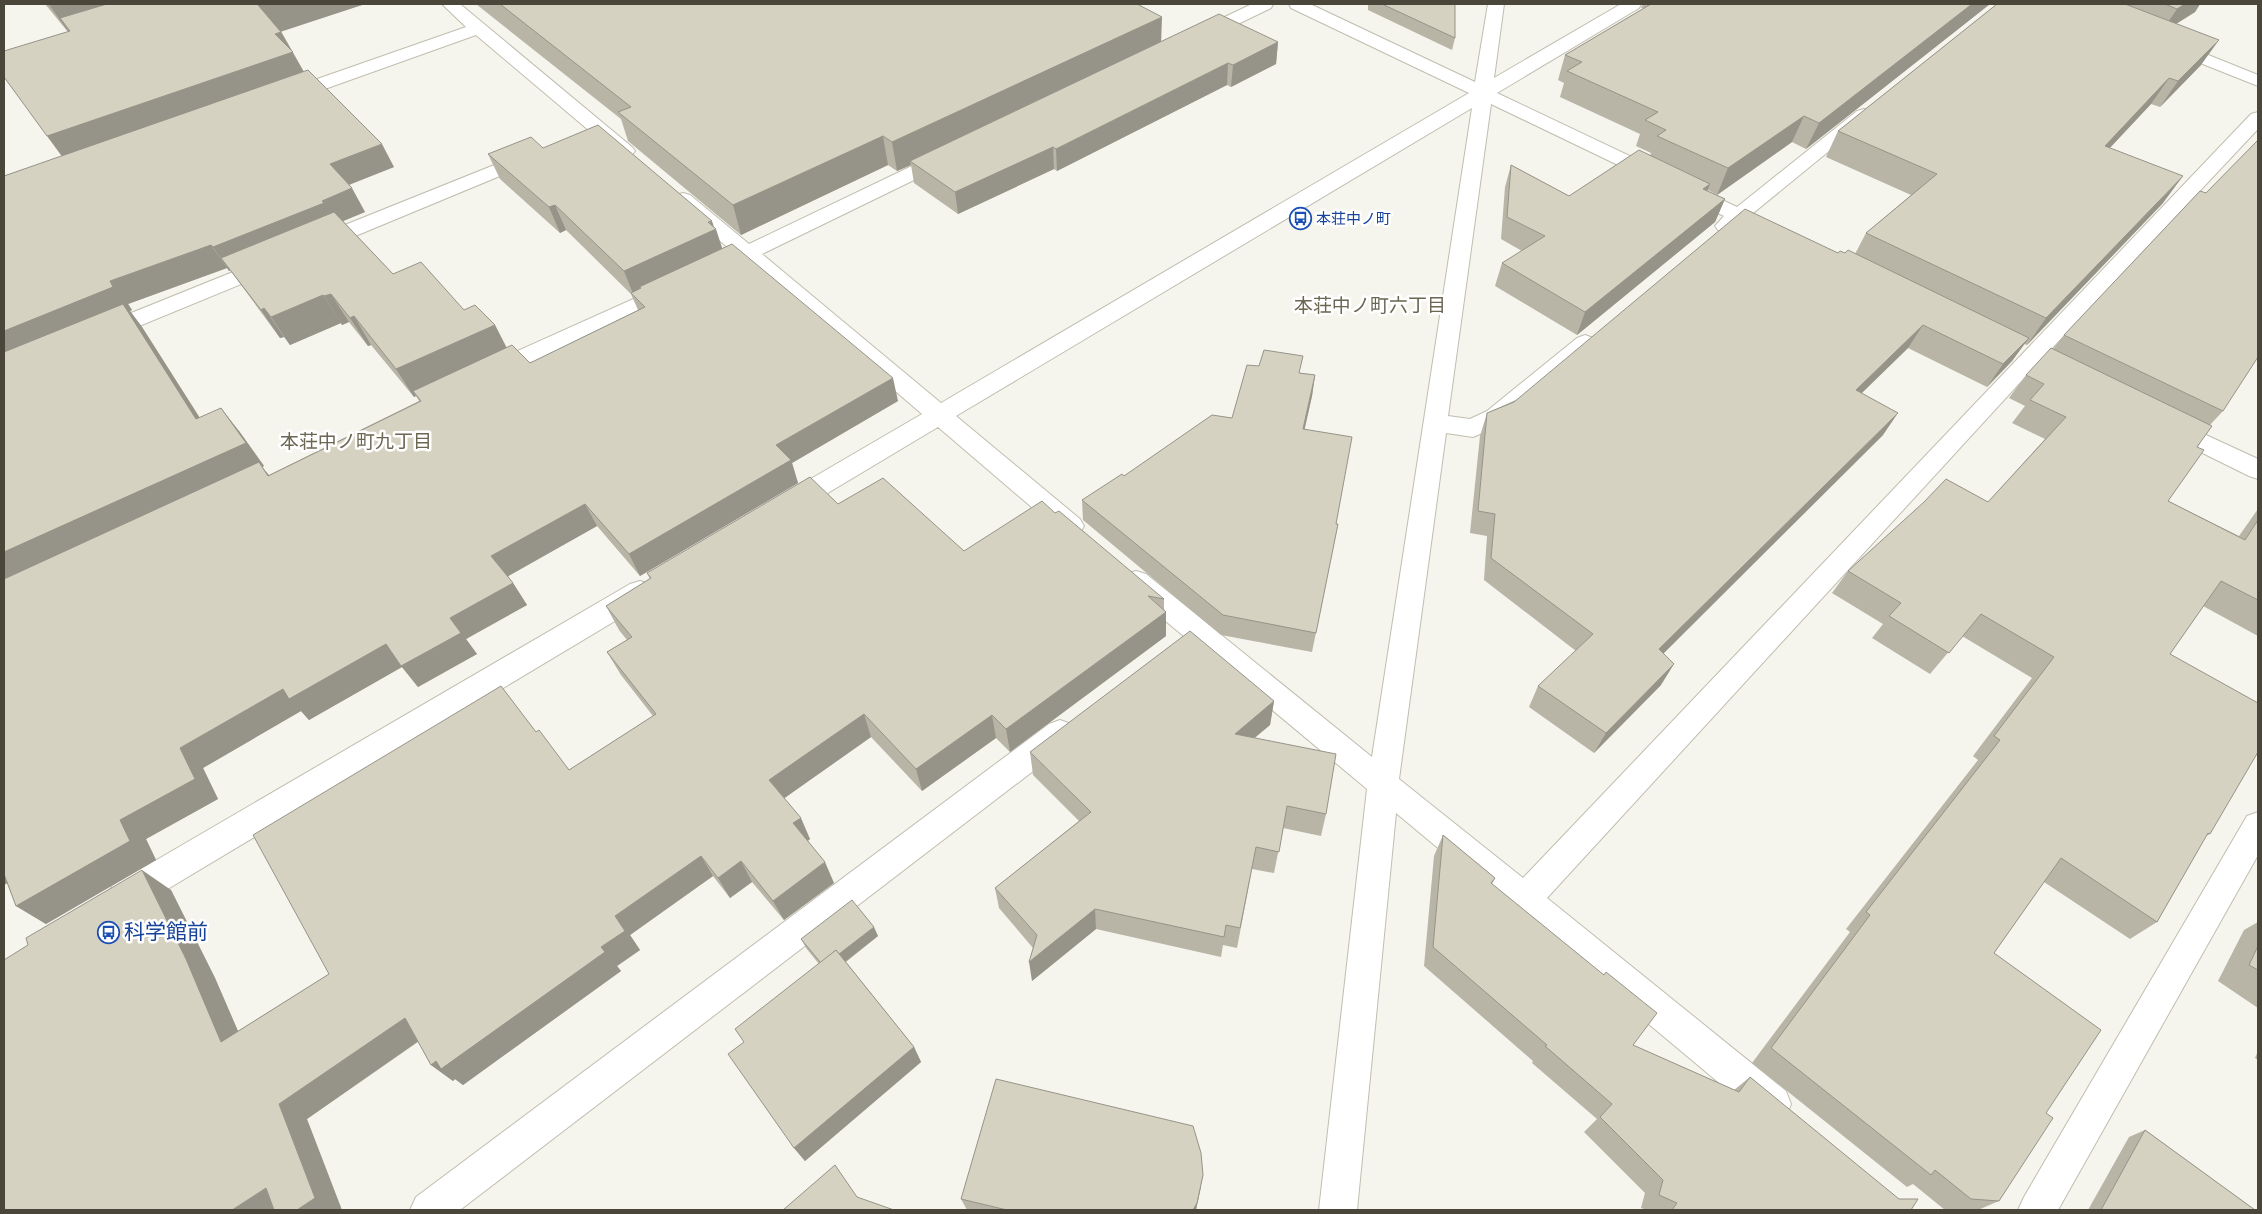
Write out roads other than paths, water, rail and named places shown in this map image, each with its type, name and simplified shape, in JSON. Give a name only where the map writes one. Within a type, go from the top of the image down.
[{"type":"street","points":[[450,4],[479,28],[590,132],[636,160]]},
{"type":"street","points":[[1185,42],[1265,4]]},
{"type":"street","points":[[1297,4],[1792,241]]},
{"type":"street","points":[[1338,1210],[1383,786],[1496,4]]},
{"type":"street","points":[[768,516],[1633,4]]},
{"type":"street","points":[[274,101],[479,28]]},
{"type":"street","points":[[2158,40],[2258,80]]},
{"type":"street","points":[[1708,240],[1879,103]]},
{"type":"street","points":[[1523,901],[2030,358],[2258,118]]},
{"type":"street","points":[[712,270],[962,150]]},
{"type":"street","points":[[86,340],[544,151]]},
{"type":"street","points":[[666,184],[1090,542]]},
{"type":"street","points":[[470,383],[685,282]]},
{"type":"street","points":[[1436,423],[1473,428],[1496,417],[1602,328]]},
{"type":"street","points":[[2144,414],[2258,470]]},
{"type":"street","points":[[1120,568],[1183,641],[1383,786],[1797,1124]]},
{"type":"street","points":[[107,908],[664,578]]},
{"type":"street","points":[[428,1210],[1085,715]]},
{"type":"street","points":[[2037,1210],[2258,826]]},
{"type":"place","name":"本荘中ノ町","points":[[1300,219]]},
{"type":"place","name":"科学館前","points":[[108,932]]},
{"type":"district","name":"本荘中ノ町六丁目","points":[[1370,305]]},
{"type":"district","name":"本荘中ノ町九丁目","points":[[356,441]]}]
